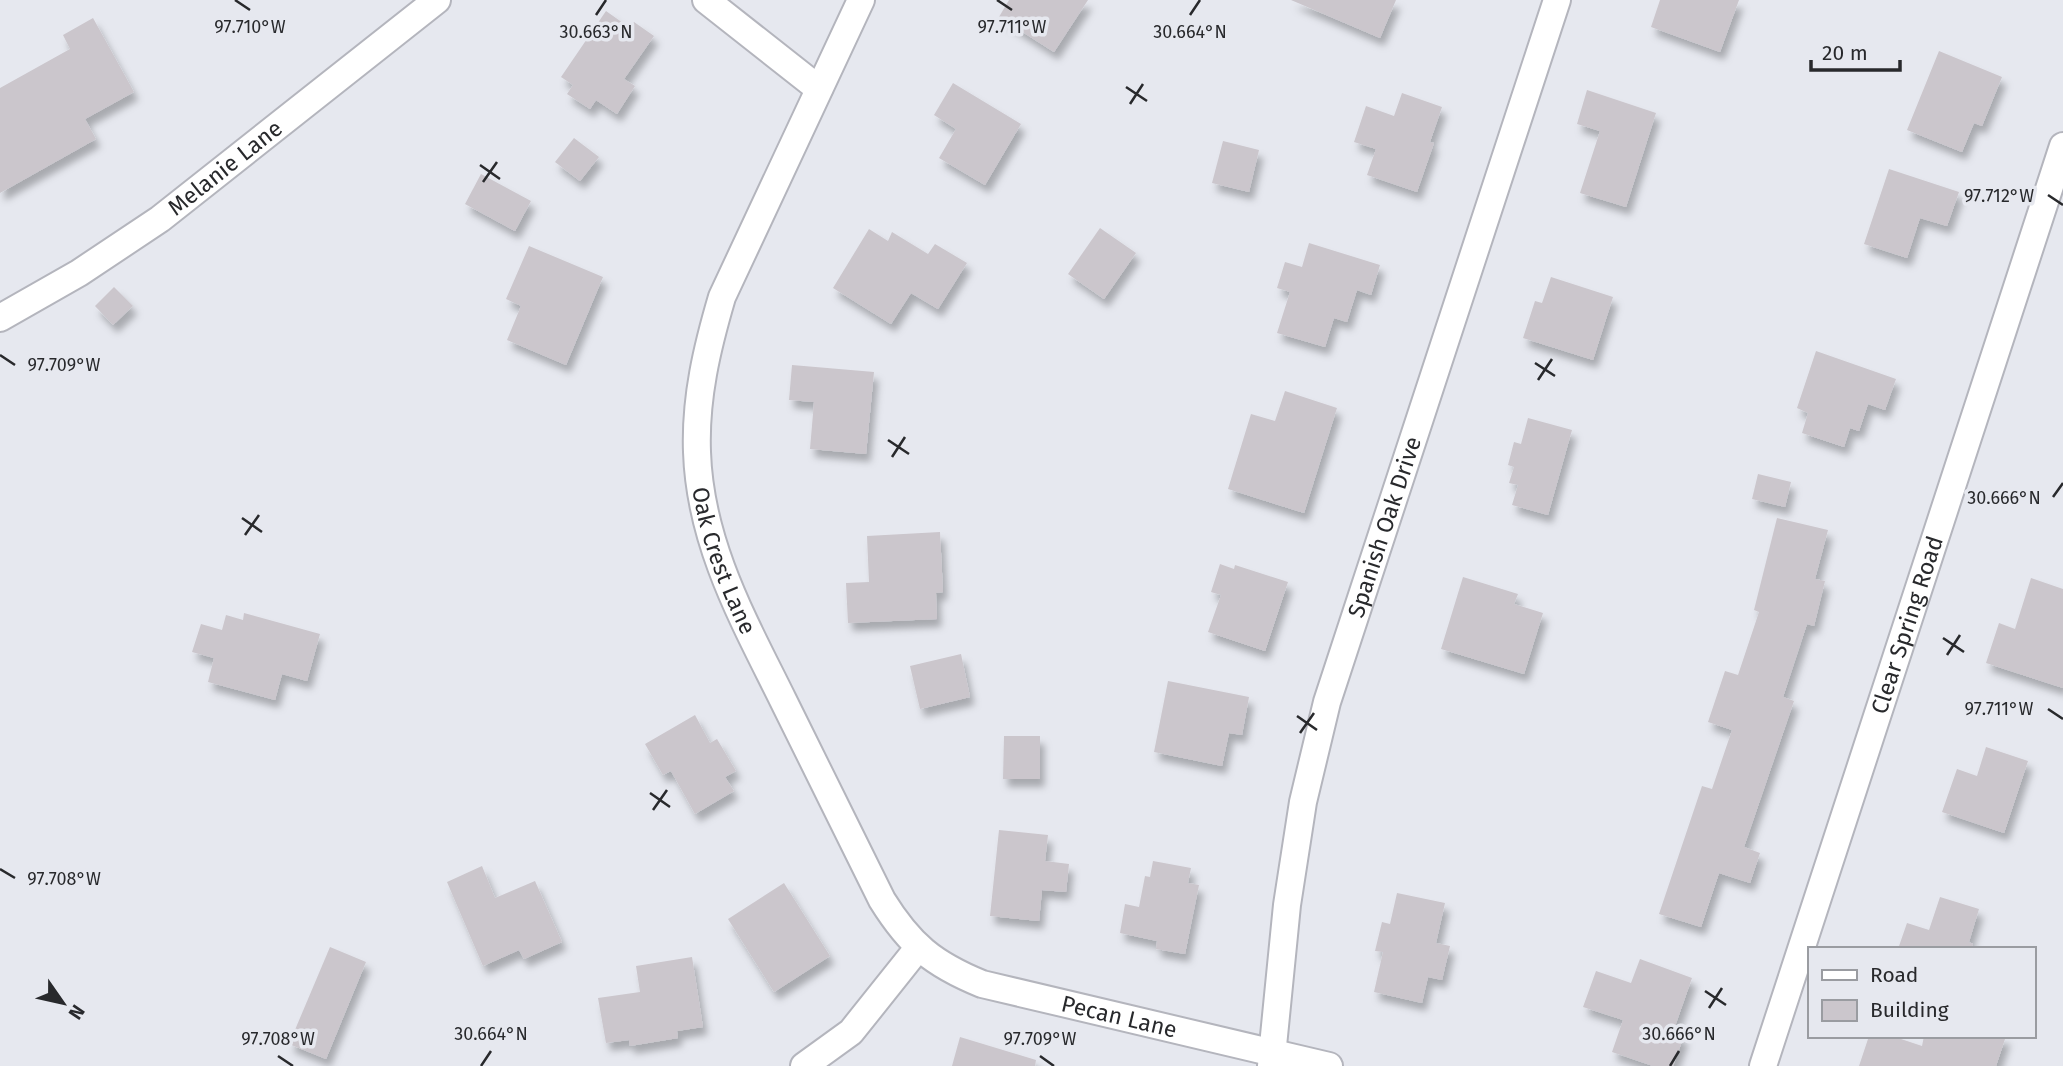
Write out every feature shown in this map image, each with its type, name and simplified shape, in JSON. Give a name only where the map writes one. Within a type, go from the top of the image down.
[{"type":"street","name":"Melanie Lane","points":[[0,318],[79,273],[160,219],[437,0]]},
{"type":"street","points":[[706,0],[819,89]]},
{"type":"street","name":"Oak Crest Lane","points":[[861,0],[722,297],[707,347],[700,387],[696,453],[703,506],[725,583],[881,900],[899,928],[918,948]]},
{"type":"street","name":"Spanish Oak Drive","points":[[1271,1059],[1287,905],[1303,802],[1327,702],[1556,0]]},
{"type":"street","name":"Clear Spring Road","points":[[1763,1066],[2063,146]]},
{"type":"street","points":[[804,1066],[850,1032],[918,948]]},
{"type":"street","name":"Pecan Lane","points":[[918,948],[951,972],[982,984],[1271,1059],[1329,1066]]},
{"type":"building","points":[[1009,0],[1088,0],[1054,52],[999,17]]},
{"type":"building","points":[[1291,0],[1396,0],[1380,38]]},
{"type":"building","points":[[1660,0],[1739,0],[1720,52],[1651,27]]},
{"type":"building","points":[[606,11],[630,28],[634,22],[654,36],[624,79],[635,86],[617,114],[596,100],[590,109],[567,94],[573,85],[561,77]]},
{"type":"building","points":[[93,18],[134,92],[85,119],[96,139],[0,193],[0,88],[70,49],[63,35]]},
{"type":"building","points":[[1939,51],[2002,77],[1982,126],[1974,123],[1962,152],[1907,130]]},
{"type":"building","points":[[953,83],[1021,124],[985,185],[939,158],[956,129],[934,115]]},
{"type":"building","points":[[1587,90],[1656,113],[1626,207],[1580,193],[1600,131],[1577,124]]},
{"type":"building","points":[[1402,93],[1442,107],[1430,142],[1434,143],[1417,192],[1367,175],[1376,149],[1354,142],[1366,106],[1394,116]]},
{"type":"building","points":[[574,138],[599,157],[580,181],[555,162]]},
{"type":"building","points":[[1223,141],[1259,150],[1249,192],[1212,183]]},
{"type":"building","points":[[1889,169],[1959,192],[1947,226],[1920,218],[1907,258],[1864,244]]},
{"type":"building","points":[[481,174],[531,201],[515,231],[465,204]]},
{"type":"building","points":[[1100,228],[1136,253],[1104,299],[1068,274]]},
{"type":"building","points":[[869,229],[888,241],[892,232],[928,254],[935,244],[967,263],[938,309],[911,293],[891,324],[833,288]]},
{"type":"building","points":[[1309,243],[1380,265],[1371,295],[1357,290],[1347,322],[1334,318],[1325,347],[1277,333],[1290,292],[1277,288],[1285,262],[1302,267]]},
{"type":"building","points":[[529,246],[603,277],[566,365],[507,340],[521,306],[506,299]]},
{"type":"building","points":[[1551,277],[1613,297],[1593,360],[1523,338],[1535,301],[1542,303]]},
{"type":"building","points":[[114,287],[133,306],[113,325],[95,306]]},
{"type":"building","points":[[1816,351],[1896,379],[1885,410],[1868,404],[1859,431],[1850,428],[1844,447],[1802,433],[1808,413],[1797,408]]},
{"type":"building","points":[[792,365],[874,372],[866,454],[810,449],[814,402],[789,400]]},
{"type":"building","points":[[1285,391],[1337,408],[1304,513],[1228,489],[1251,414],[1275,421]]},
{"type":"building","points":[[1528,418],[1572,430],[1548,515],[1512,505],[1518,485],[1509,483],[1514,467],[1508,465],[1514,442],[1521,444]]},
{"type":"building","points":[[1758,474],[1791,482],[1785,507],[1752,499]]},
{"type":"building","points":[[1777,518],[1828,530],[1815,579],[1825,581],[1814,626],[1807,624],[1783,697],[1794,701],[1744,847],[1760,853],[1750,883],[1719,873],[1701,927],[1659,914],[1702,786],[1712,789],[1732,730],[1708,722],[1725,671],[1738,675],[1759,612],[1754,610]]},
{"type":"building","points":[[940,532],[943,592],[936,593],[937,619],[848,623],[846,583],[869,582],[867,536]]},
{"type":"building","points":[[1220,564],[1234,569],[1235,565],[1288,582],[1265,651],[1208,632],[1221,595],[1211,592]]},
{"type":"building","points":[[1463,577],[1518,594],[1514,604],[1543,613],[1524,674],[1441,649]]},
{"type":"building","points":[[2031,578],[2063,589],[2063,688],[1986,663],[1999,623],[2015,629]]},
{"type":"building","points":[[244,613],[320,634],[307,681],[282,674],[275,700],[208,682],[214,658],[192,652],[201,624],[222,630],[226,615],[243,620]]},
{"type":"building","points":[[961,654],[970,697],[920,709],[910,666]]},
{"type":"building","points":[[1168,681],[1249,697],[1242,735],[1229,733],[1222,766],[1154,752]]},
{"type":"building","points":[[695,715],[710,743],[717,739],[736,771],[725,777],[734,791],[695,814],[671,771],[663,775],[645,744]]},
{"type":"building","points":[[1004,736],[1040,736],[1040,779],[1003,779]]},
{"type":"building","points":[[1986,747],[2028,761],[2004,833],[1942,812],[1957,769],[1977,776]]},
{"type":"building","points":[[999,830],[1048,835],[1045,861],[1069,864],[1066,892],[1042,890],[1039,921],[990,916]]},
{"type":"building","points":[[1153,861],[1191,868],[1188,883],[1199,885],[1185,954],[1156,949],[1157,941],[1120,933],[1125,904],[1139,907],[1145,876],[1150,877]]},
{"type":"building","points":[[482,866],[495,898],[535,881],[562,942],[524,959],[519,950],[483,966],[447,882]]},
{"type":"building","points":[[784,883],[830,956],[774,992],[728,919]]},
{"type":"building","points":[[1397,893],[1445,903],[1436,943],[1450,946],[1442,980],[1428,977],[1422,1003],[1374,992],[1383,952],[1375,951],[1382,922],[1390,924]]},
{"type":"building","points":[[1940,897],[1979,909],[1969,942],[1973,944],[1972,947],[1899,947],[1907,923],[1929,930]]},
{"type":"building","points":[[330,947],[366,962],[326,1059],[289,1044]]},
{"type":"building","points":[[692,957],[703,1027],[677,1031],[678,1038],[630,1046],[629,1040],[606,1043],[598,998],[640,992],[636,966]]},
{"type":"building","points":[[1640,959],[1692,978],[1673,1032],[1684,1036],[1673,1066],[1653,1066],[1612,1052],[1623,1020],[1583,1007],[1596,971],[1631,983]]},
{"type":"building","points":[[960,1037],[1036,1060],[1035,1066],[952,1066]]},
{"type":"building","points":[[1868,1038],[1898,1038],[1922,1046],[1924,1038],[2005,1038],[1996,1066],[1859,1066]]}]
